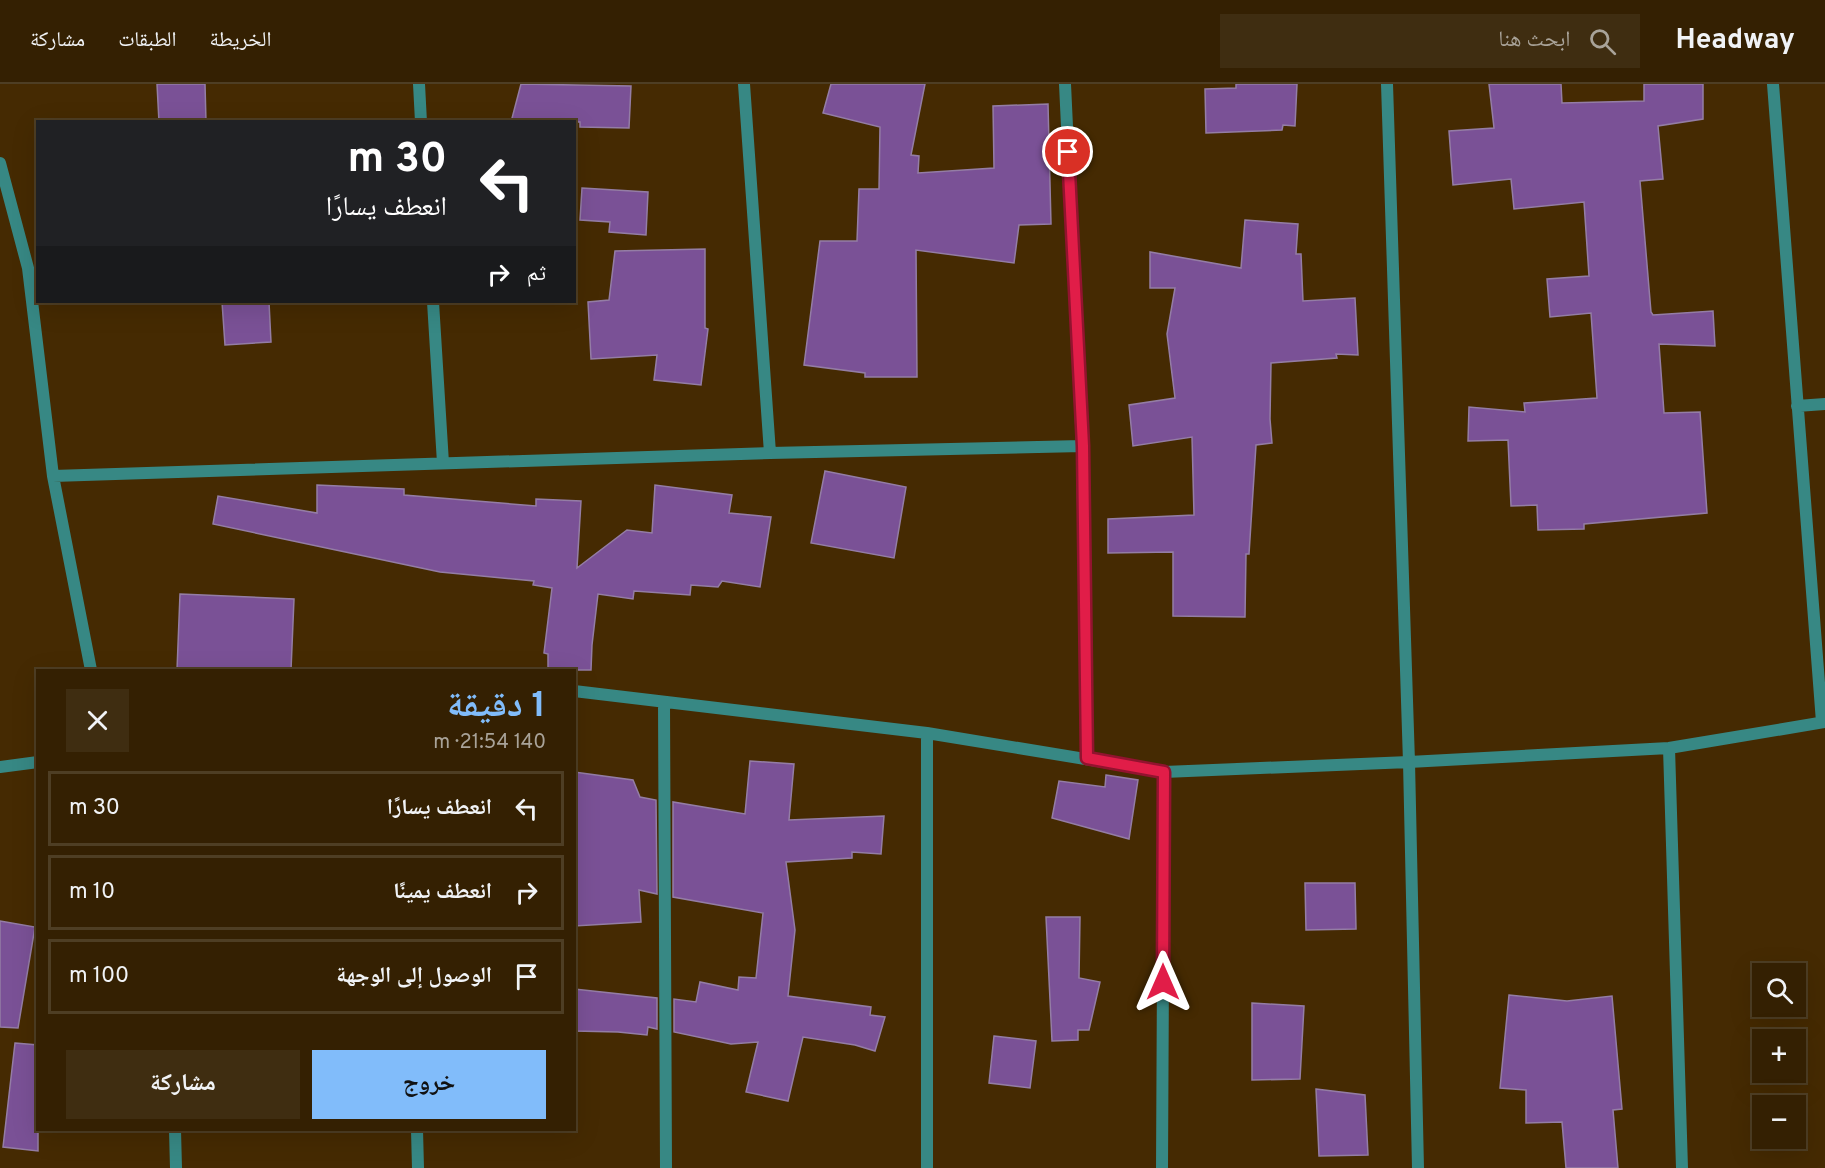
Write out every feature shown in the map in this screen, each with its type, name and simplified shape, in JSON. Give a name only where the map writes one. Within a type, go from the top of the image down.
[{"type":"street","points":[[419,84],[422,120]]},
{"type":"street","points":[[744,84],[770,453]]},
{"type":"street","points":[[1065,84],[1083,446],[1087,758]]},
{"type":"street","points":[[1387,84],[1409,762],[1418,1168]]},
{"type":"street","points":[[576,691],[927,733],[1164,772],[1669,748],[1823,722],[1773,84]]},
{"type":"street","points":[[0,163],[28,268],[53,476],[91,669]]},
{"type":"street","points":[[433,303],[443,463]]},
{"type":"street","points":[[1797,406],[1825,404]]},
{"type":"street","points":[[53,476],[770,453],[1083,446]]},
{"type":"street","points":[[664,702],[666,1168]]},
{"type":"street","points":[[927,733],[927,1168]]},
{"type":"street","points":[[1669,748],[1682,1168]]},
{"type":"street","points":[[0,766],[36,762]]},
{"type":"street","points":[[1162,1168],[1164,772]]},
{"type":"street","points":[[175,1131],[176,1168]]},
{"type":"street","points":[[417,1131],[418,1168]]},
{"type":"building","points":[[157,84],[205,84],[206,120],[159,120]]},
{"type":"building","points":[[521,84],[631,86],[629,128],[580,127],[580,122],[576,120],[512,120]]},
{"type":"building","points":[[831,84],[925,84],[911,155],[919,156],[918,173],[994,168],[993,106],[1048,104],[1051,224],[1019,225],[1014,263],[916,250],[917,377],[865,377],[865,373],[804,365],[820,241],[857,241],[859,189],[879,189],[880,127],[823,113]]},
{"type":"building","points":[[1236,84],[1297,84],[1295,126],[1283,125],[1282,130],[1206,133],[1205,89],[1236,88]]},
{"type":"building","points":[[1489,84],[1561,84],[1562,103],[1644,101],[1644,84],[1703,84],[1703,119],[1658,126],[1663,179],[1640,181],[1651,312],[1653,315],[1713,311],[1715,346],[1659,344],[1664,413],[1700,412],[1707,513],[1584,524],[1584,529],[1538,530],[1537,505],[1511,506],[1508,440],[1468,441],[1469,407],[1525,412],[1524,403],[1597,398],[1591,313],[1550,317],[1547,279],[1589,276],[1584,202],[1514,209],[1511,179],[1453,185],[1449,131],[1494,128]]},
{"type":"building","points":[[582,188],[648,192],[646,235],[609,232],[610,222],[580,220]]},
{"type":"building","points":[[1245,220],[1298,224],[1296,254],[1301,254],[1303,301],[1355,298],[1358,355],[1336,354],[1337,358],[1271,363],[1272,443],[1256,445],[1249,554],[1246,554],[1245,617],[1173,616],[1173,552],[1108,553],[1108,519],[1194,515],[1192,437],[1133,446],[1129,405],[1175,398],[1167,334],[1175,288],[1150,288],[1150,252],[1241,268]]},
{"type":"building","points":[[705,249],[705,328],[708,329],[701,385],[654,380],[657,355],[591,359],[588,302],[609,300],[615,251]]},
{"type":"building","points":[[222,303],[269,303],[271,342],[225,345]]},
{"type":"building","points":[[825,471],[906,487],[894,558],[811,543]]},
{"type":"building","points":[[317,485],[404,489],[404,495],[536,506],[536,499],[581,501],[577,568],[627,530],[652,533],[655,485],[732,495],[729,513],[771,517],[760,587],[722,581],[718,587],[691,585],[690,595],[634,591],[633,599],[598,594],[591,670],[576,670],[548,669],[548,654],[544,653],[552,588],[533,585],[534,581],[440,572],[213,524],[218,496],[317,513]]},
{"type":"building","points":[[180,594],[294,599],[291,669],[177,669]]},
{"type":"building","points":[[750,761],[794,764],[789,820],[884,816],[881,854],[852,852],[852,858],[786,862],[795,930],[788,996],[871,1007],[870,1015],[885,1017],[875,1051],[855,1045],[803,1037],[788,1101],[746,1092],[758,1042],[731,1044],[674,1032],[674,999],[696,1002],[700,982],[738,990],[739,977],[756,978],[763,913],[673,897],[673,802],[745,814]]},
{"type":"building","points":[[576,772],[633,780],[640,797],[656,800],[657,894],[639,890],[641,922],[576,926]]},
{"type":"building","points":[[1106,775],[1138,780],[1129,839],[1052,818],[1059,781],[1105,787]]},
{"type":"building","points":[[1305,883],[1355,883],[1356,929],[1306,930]]},
{"type":"building","points":[[1046,917],[1080,917],[1079,978],[1100,982],[1089,1030],[1078,1030],[1078,1040],[1052,1041]]},
{"type":"building","points":[[0,921],[35,927],[18,1028],[0,1027]]},
{"type":"building","points":[[576,989],[657,998],[657,1029],[648,1027],[647,1035],[576,1031]]},
{"type":"building","points":[[1509,995],[1567,1001],[1612,996],[1622,1109],[1613,1110],[1618,1168],[1566,1168],[1562,1122],[1526,1123],[1526,1090],[1500,1088]]},
{"type":"building","points":[[1252,1003],[1304,1006],[1300,1079],[1252,1080]]},
{"type":"building","points":[[994,1036],[1036,1041],[1030,1088],[989,1083]]},
{"type":"building","points":[[15,1043],[36,1045],[38,1151],[3,1147]]},
{"type":"building","points":[[1316,1089],[1365,1095],[1368,1155],[1319,1156]]},
{"type":"route","points":[[1068,152],[1083,446],[1087,758],[1164,772],[1163,982]]}]
